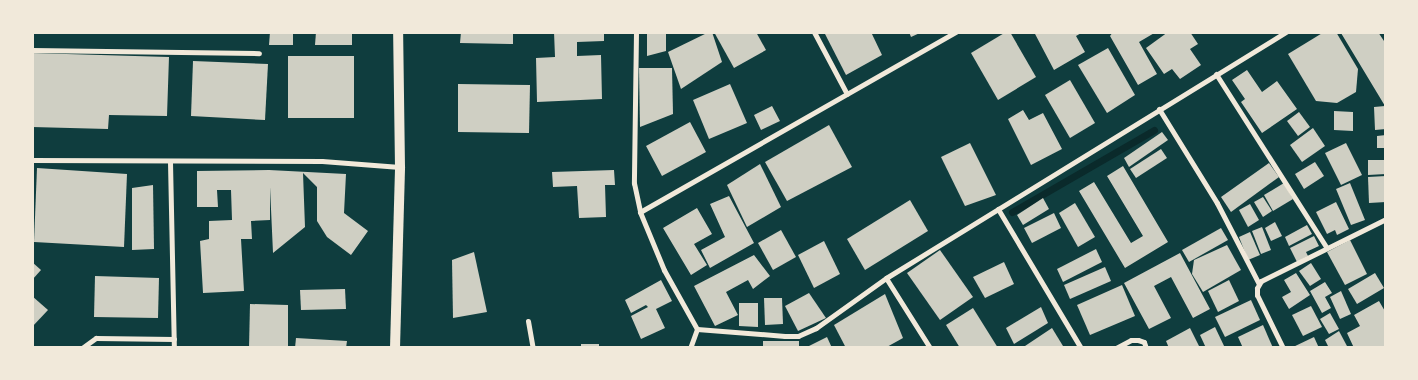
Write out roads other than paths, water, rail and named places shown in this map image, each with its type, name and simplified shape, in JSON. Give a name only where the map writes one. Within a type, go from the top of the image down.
[{"type":"main road","points":[[395,348],[400,167],[398,32]]},
{"type":"street","points":[[636,32],[634,184],[640,212],[664,270],[696,329],[690,348]]},
{"type":"street","points":[[814,32],[847,94]]},
{"type":"street","points":[[640,212],[956,32]]},
{"type":"street","points":[[696,329],[798,336],[816,328],[886,278],[1286,32]]},
{"type":"street","points":[[32,50],[259,53]]},
{"type":"street","points":[[1216,74],[1327,248]]},
{"type":"street","points":[[1158,109],[1217,203],[1259,284]]},
{"type":"street","points":[[32,160],[170,162],[322,161],[400,167]]},
{"type":"street","points":[[170,162],[174,348]]},
{"type":"street","points":[[998,209],[1080,348]]},
{"type":"street","points":[[1283,348],[1257,295],[1261,281],[1386,219]]},
{"type":"street","points":[[886,278],[930,348]]},
{"type":"street","points":[[528,321],[533,348]]},
{"type":"street","points":[[82,348],[96,338],[174,339]]},
{"type":"street","points":[[1116,348],[1131,340],[1144,342],[1146,348]]},
{"type":"waterway","points":[[1012,212],[1154,130]]}]
